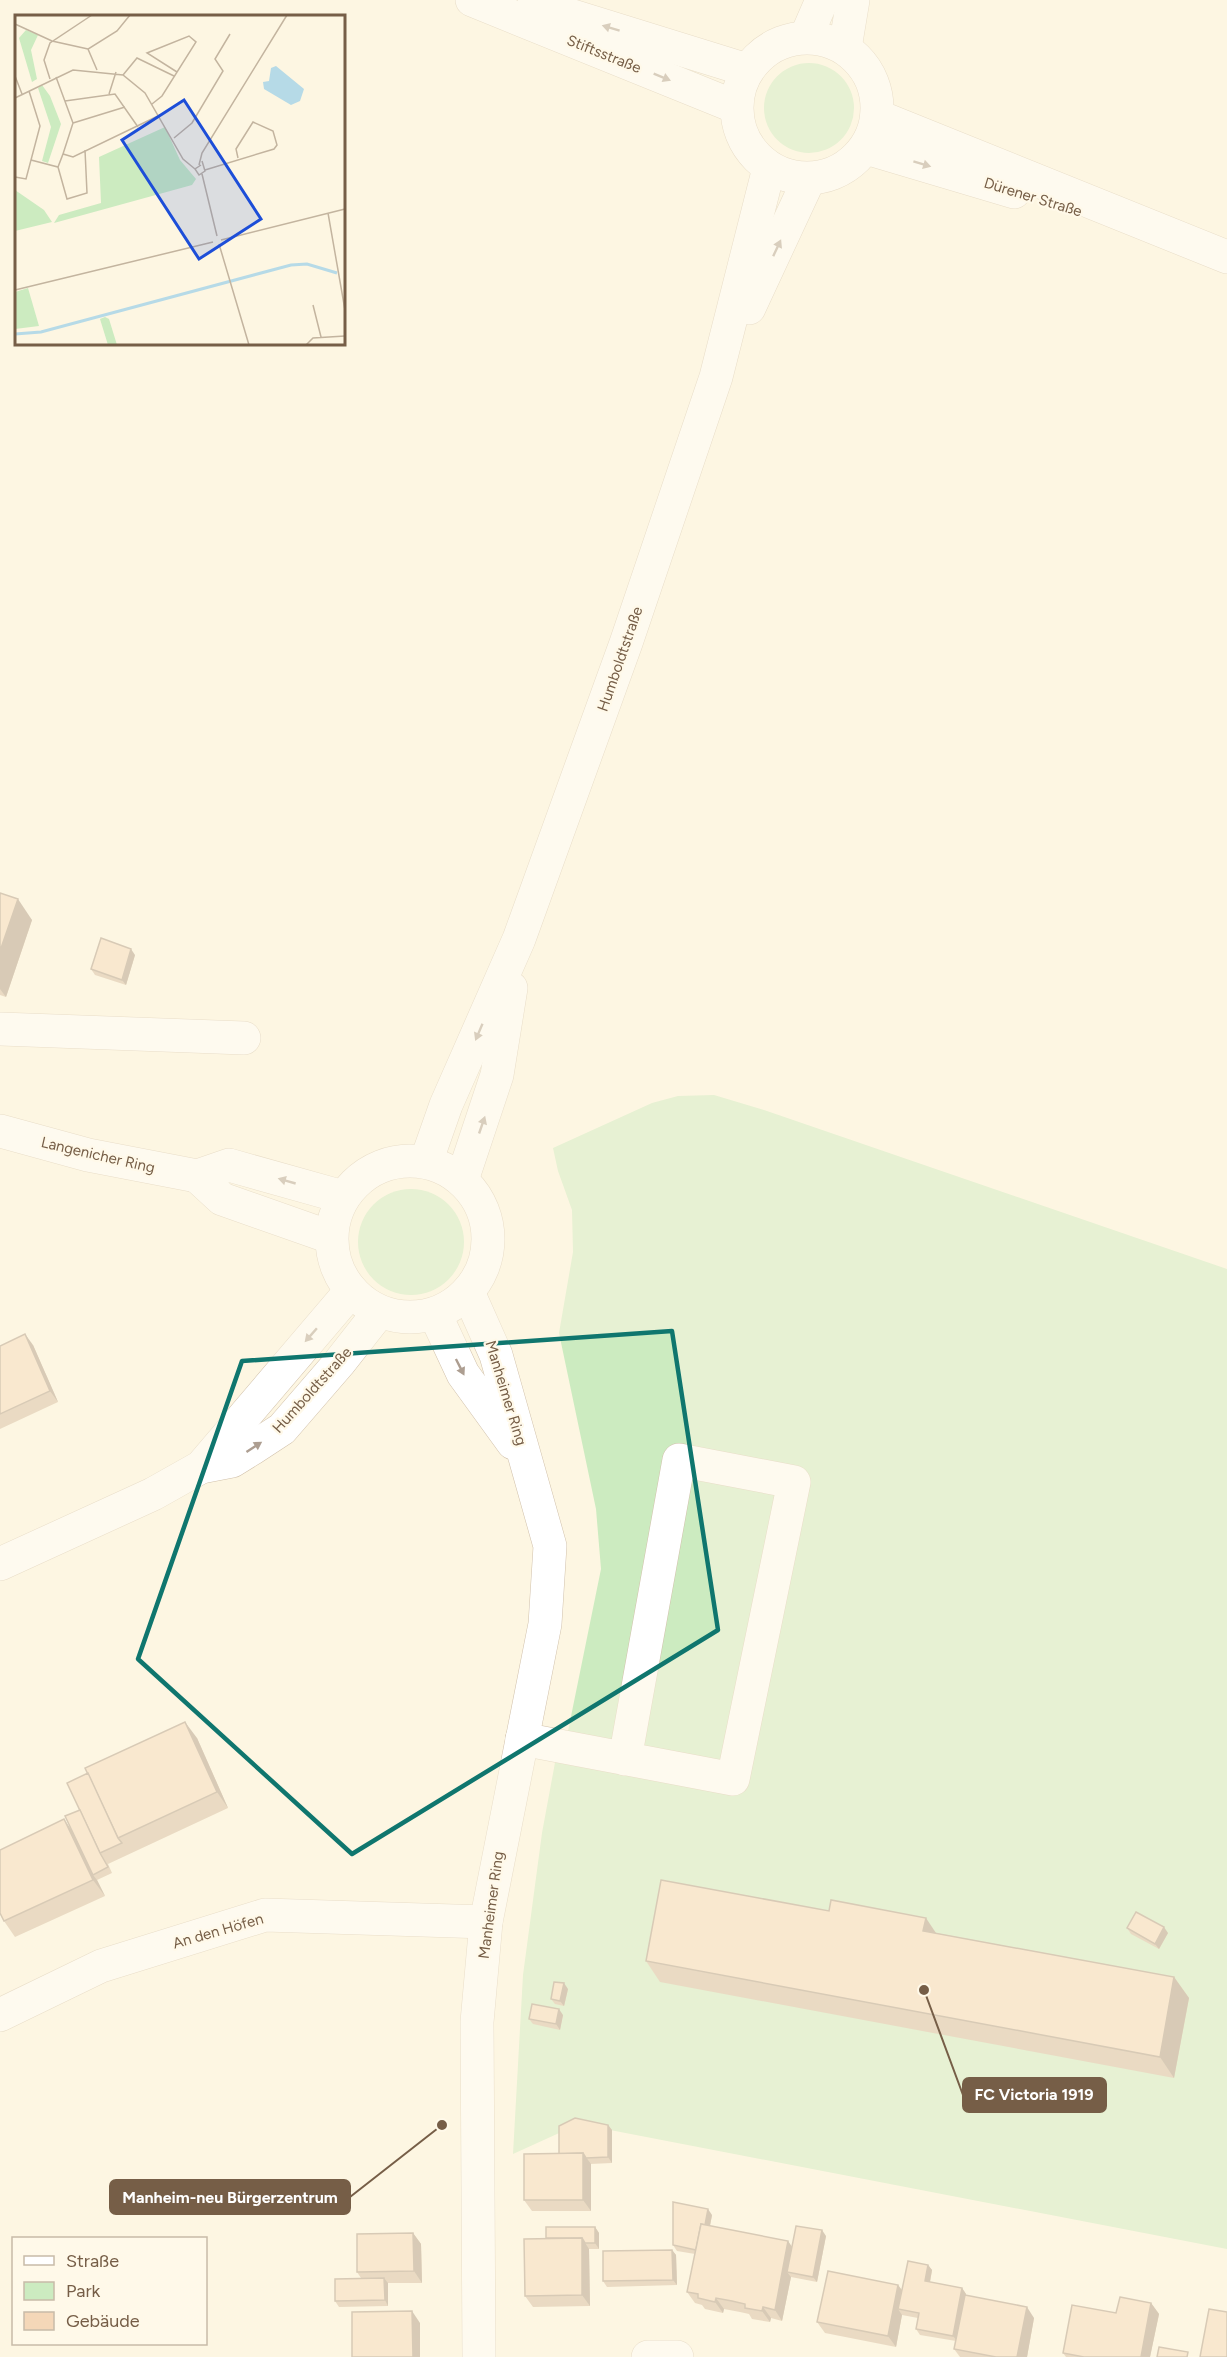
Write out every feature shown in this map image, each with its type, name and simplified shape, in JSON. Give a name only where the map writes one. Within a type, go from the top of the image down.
[{"type":"street","name":"Stiftsstraße","points":[[472,0],[736,107]]},
{"type":"street","name":"Stiftsstraße","points":[[520,0],[747,70]]},
{"type":"street","points":[[806,37],[822,0]]},
{"type":"street","points":[[845,48],[853,0]]},
{"type":"street","points":[[806,37],[826,40],[845,48],[860,61],[871,77],[877,96],[877,116],[866,148],[851,164],[831,175],[809,179],[788,176],[769,168],[755,156],[745,142],[738,125],[736,107],[739,88],[747,70],[772,46],[789,39],[806,37]]},
{"type":"street","name":"Dürener Straße","points":[[877,116],[1214,252]]},
{"type":"street","name":"Dürener Straße","points":[[866,148],[1214,252]]},
{"type":"street","name":"Humboldtstraße","points":[[426,1162],[446,1105],[519,939],[538,881],[590,745],[716,377],[769,168]]},
{"type":"street","name":"Humboldtstraße","points":[[716,377],[809,179]]},
{"type":"street","name":"Humboldtstraße","points":[[462,1180],[497,1075],[519,939]]},
{"type":"street","points":[[0,1030],[244,1038]]},
{"type":"street","name":"Langenicher Ring","points":[[0,1131],[88,1155],[197,1176],[229,1165],[343,1197]]},
{"type":"street","points":[[402,1161],[426,1162],[462,1180],[478,1199],[487,1222],[489,1247],[482,1271],[468,1292],[453,1306],[435,1314],[407,1318],[379,1312],[350,1292],[339,1275],[332,1257],[330,1237],[334,1216],[343,1197],[358,1179],[379,1166],[402,1161]]},
{"type":"street","points":[[197,1176],[222,1199],[330,1237]]},
{"type":"street","name":"Humboldtstraße","points":[[201,1467],[350,1292]]},
{"type":"street","name":"Manheimer Ring","points":[[468,1292],[496,1355],[550,1546],[545,1624],[486,1922],[477,2022],[479,2357]]},
{"type":"street","name":"Humboldtstraße","points":[[0,1564],[153,1494],[201,1467],[232,1461],[282,1429],[339,1364],[379,1312]]},
{"type":"street","name":"Manheimer Ring","points":[[435,1314],[463,1374],[527,1461]]},
{"type":"street","points":[[522,1739],[626,1759],[733,1779],[794,1482],[680,1460],[626,1759]]},
{"type":"street","name":"An den Höfen","points":[[0,2015],[101,1966],[266,1915],[486,1922]]},
{"type":"street","points":[[648,2357],[677,2357]]},
{"type":"highlighted area","points":[[672,1331],[718,1630],[352,1854],[138,1659],[242,1361]]},
{"type":"green space","points":[[809,63],[826,66],[841,76],[851,91],[854,108],[851,125],[841,140],[826,150],[809,153],[792,150],[777,140],[767,125],[764,108],[767,91],[777,76],[792,66]]},
{"type":"green space","points":[[714,1095],[764,1110],[1227,1269],[1227,2249],[579,2124],[513,2154],[523,1975],[542,1833],[559,1741],[567,1736],[601,1569],[596,1509],[559,1333],[573,1252],[572,1210],[558,1171],[553,1148],[652,1103],[678,1096]]},
{"type":"green space","points":[[411,1189],[431,1193],[449,1204],[460,1222],[464,1242],[460,1262],[449,1280],[431,1291],[411,1295],[391,1291],[373,1280],[362,1262],[358,1242],[362,1222],[373,1204],[391,1193]]},
{"type":"building","points":[[0,893],[18,899],[0,951]]},
{"type":"building","points":[[101,938],[131,949],[122,980],[91,969]]},
{"type":"building","points":[[25,1334],[50,1391],[0,1414],[0,1346]]},
{"type":"building","points":[[185,1722],[217,1792],[118,1838],[85,1768]]},
{"type":"building","points":[[88,1773],[122,1843],[100,1853],[67,1783]]},
{"type":"building","points":[[80,1810],[108,1867],[93,1875],[65,1816]]},
{"type":"building","points":[[64,1819],[93,1880],[4,1921],[0,1913],[0,1850]]},
{"type":"building","points":[[661,1880],[829,1911],[831,1900],[926,1918],[923,1931],[1174,1977],[1160,2057],[646,1961]]},
{"type":"building","points":[[1136,1912],[1164,1927],[1155,1944],[1127,1928]]},
{"type":"building","points":[[554,1982],[564,1983],[560,2001],[551,1999]]},
{"type":"building","points":[[532,2004],[559,2009],[556,2024],[529,2019]]},
{"type":"building","points":[[575,2118],[608,2125],[608,2157],[586,2158],[583,2153],[559,2154],[559,2126]]},
{"type":"building","points":[[583,2153],[583,2200],[524,2200],[524,2154]]},
{"type":"building","points":[[673,2202],[708,2209],[705,2225],[701,2224],[696,2250],[673,2245]]},
{"type":"building","points":[[701,2224],[788,2241],[775,2310],[763,2307],[762,2311],[745,2308],[745,2304],[716,2298],[715,2302],[698,2298],[698,2294],[687,2292]]},
{"type":"building","points":[[796,2226],[822,2230],[813,2277],[787,2272]]},
{"type":"building","points":[[546,2227],[595,2227],[595,2243],[585,2243],[582,2238],[546,2238]]},
{"type":"building","points":[[413,2233],[414,2271],[357,2272],[357,2234]]},
{"type":"building","points":[[582,2238],[582,2295],[525,2296],[524,2239]]},
{"type":"building","points":[[672,2250],[673,2280],[603,2281],[603,2251]]},
{"type":"building","points":[[908,2261],[928,2265],[925,2281],[962,2288],[953,2336],[916,2329],[919,2313],[898,2309]]},
{"type":"building","points":[[828,2271],[898,2285],[888,2336],[817,2322]]},
{"type":"building","points":[[384,2278],[385,2300],[335,2301],[335,2279]]},
{"type":"building","points":[[965,2295],[1027,2307],[1017,2357],[996,2357],[954,2349]]},
{"type":"building","points":[[1120,2297],[1151,2303],[1141,2357],[1084,2357],[1063,2353],[1072,2305],[1116,2313]]},
{"type":"building","points":[[1209,2309],[1227,2312],[1227,2357],[1200,2357]]},
{"type":"building","points":[[412,2311],[413,2357],[352,2357],[352,2312]]},
{"type":"building","points":[[1159,2347],[1188,2352],[1187,2357],[1157,2357]]},
{"type":"place","name":"FC Victoria 1919","points":[[924,1990]]},
{"type":"place","name":"Manheim-neu Bürgerzentrum","points":[[442,2125]]}]
